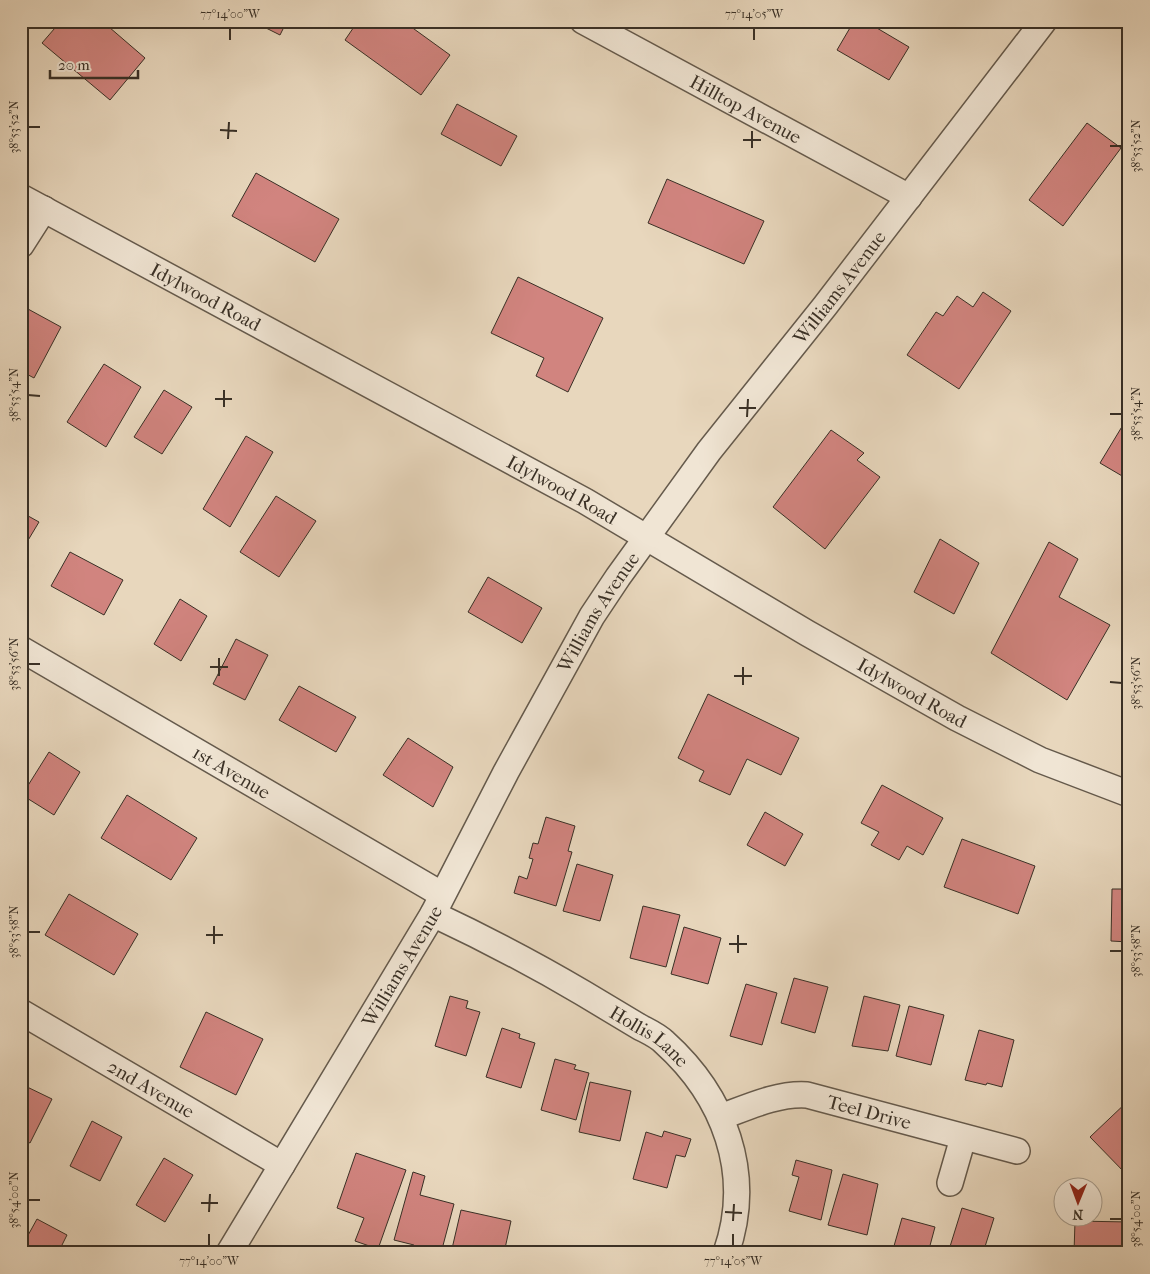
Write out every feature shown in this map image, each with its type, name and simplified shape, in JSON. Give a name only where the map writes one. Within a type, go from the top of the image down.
[{"type":"street","name":"Hilltop Avenue","points":[[583,21],[909,197]]},
{"type":"street","name":"Williams Avenue","points":[[229,1253],[437,904],[592,616],[644,538],[709,450],[825,306],[1044,21]]},
{"type":"street","name":"Idylwood Road","points":[[21,197],[586,502],[806,633],[958,718],[1040,760],[1129,794]]},
{"type":"street","points":[[21,246],[44,209]]},
{"type":"street","name":"1st Avenue","points":[[21,650],[437,904]]},
{"type":"street","name":"Hollis Lane","points":[[437,904],[520,956],[662,1040],[693,1071],[712,1098],[721,1116],[733,1152],[737,1193],[736,1213],[726,1253]]},
{"type":"street","name":"2nd Avenue","points":[[21,1012],[282,1165]]},
{"type":"street","name":"Teel Drive","points":[[721,1116],[794,1094],[807,1095],[963,1138],[1018,1151]]},
{"type":"street","points":[[950,1183],[963,1138]]},
{"type":"building","points":[[61,21],[102,21],[145,58],[110,100],[42,43]]},
{"type":"building","points":[[252,21],[287,21],[280,35]]},
{"type":"building","points":[[358,21],[403,21],[450,55],[421,95],[345,40]]},
{"type":"building","points":[[854,21],[865,21],[909,47],[889,80],[837,50]]},
{"type":"building","points":[[457,104],[517,136],[501,166],[441,134]]},
{"type":"building","points":[[1087,123],[1121,148],[1063,226],[1029,200]]},
{"type":"building","points":[[256,173],[339,219],[315,262],[232,216]]},
{"type":"building","points":[[667,179],[764,221],[744,264],[648,223]]},
{"type":"building","points":[[518,277],[603,318],[568,392],[536,376],[544,358],[491,333]]},
{"type":"building","points":[[983,292],[1011,311],[959,389],[907,355],[936,312],[943,316],[957,296],[973,307]]},
{"type":"building","points":[[28,309],[61,327],[34,378],[21,371],[21,321]]},
{"type":"building","points":[[104,364],[141,387],[106,447],[67,422]]},
{"type":"building","points":[[164,390],[192,407],[162,454],[134,437]]},
{"type":"building","points":[[1129,415],[1129,480],[1100,463]]},
{"type":"building","points":[[831,430],[864,453],[857,460],[880,477],[825,549],[773,507]]},
{"type":"building","points":[[246,436],[273,452],[230,527],[203,509]]},
{"type":"building","points":[[276,496],[316,521],[279,577],[240,552]]},
{"type":"building","points":[[21,512],[39,522],[21,552]]},
{"type":"building","points":[[940,539],[979,563],[954,614],[914,592]]},
{"type":"building","points":[[1049,542],[1078,559],[1059,597],[1110,625],[1067,700],[991,653]]},
{"type":"building","points":[[70,552],[123,580],[104,615],[51,586]]},
{"type":"building","points":[[488,577],[542,608],[522,643],[468,612]]},
{"type":"building","points":[[180,599],[207,616],[181,661],[154,644]]},
{"type":"building","points":[[236,639],[268,655],[245,700],[213,684]]},
{"type":"building","points":[[299,686],[356,717],[336,752],[279,720]]},
{"type":"building","points":[[708,694],[799,738],[781,775],[747,759],[730,795],[699,781],[704,771],[678,758]]},
{"type":"building","points":[[408,738],[453,767],[433,807],[383,775]]},
{"type":"building","points":[[49,752],[80,772],[54,815],[22,795]]},
{"type":"building","points":[[882,785],[943,818],[923,855],[907,846],[899,860],[871,845],[879,832],[861,823]]},
{"type":"building","points":[[127,795],[197,838],[171,880],[101,838]]},
{"type":"building","points":[[765,812],[803,834],[785,866],[747,845]]},
{"type":"building","points":[[546,817],[575,826],[568,851],[572,852],[556,906],[514,893],[519,876],[527,879],[533,859],[529,858],[533,843],[538,844]]},
{"type":"building","points":[[962,839],[1035,866],[1018,914],[944,887]]},
{"type":"building","points":[[577,864],[613,875],[600,921],[563,911]]},
{"type":"building","points":[[1112,889],[1129,889],[1129,942],[1111,941]]},
{"type":"building","points":[[69,894],[138,934],[114,975],[45,935]]},
{"type":"building","points":[[643,906],[680,915],[666,967],[630,958]]},
{"type":"building","points":[[684,927],[721,938],[708,984],[671,974]]},
{"type":"building","points":[[794,978],[828,987],[815,1033],[781,1023]]},
{"type":"building","points":[[746,984],[777,993],[762,1045],[730,1036]]},
{"type":"building","points":[[450,996],[468,1001],[466,1008],[480,1012],[466,1056],[435,1046]]},
{"type":"building","points":[[864,996],[900,1005],[888,1051],[852,1046]]},
{"type":"building","points":[[909,1006],[944,1015],[931,1065],[896,1056]]},
{"type":"building","points":[[206,1012],[263,1039],[236,1095],[180,1067]]},
{"type":"building","points":[[502,1028],[520,1034],[519,1038],[535,1043],[521,1088],[486,1077]]},
{"type":"building","points":[[979,1030],[1014,1040],[1002,1087],[965,1080]]},
{"type":"building","points":[[555,1059],[576,1065],[574,1069],[589,1073],[576,1120],[541,1110]]},
{"type":"building","points":[[590,1082],[631,1091],[620,1141],[579,1132]]},
{"type":"building","points":[[21,1084],[52,1099],[30,1143],[21,1139]]},
{"type":"building","points":[[1129,1100],[1129,1174],[1127,1175],[1090,1137]]},
{"type":"building","points":[[92,1121],[122,1137],[100,1181],[70,1166]]},
{"type":"building","points":[[664,1131],[691,1139],[685,1157],[676,1155],[667,1188],[633,1179],[646,1132],[662,1137]]},
{"type":"building","points":[[356,1153],[406,1170],[378,1249],[355,1241],[364,1218],[337,1208]]},
{"type":"building","points":[[164,1158],[193,1175],[165,1222],[136,1205]]},
{"type":"building","points":[[796,1160],[832,1170],[821,1220],[789,1211],[799,1177],[792,1175]]},
{"type":"building","points":[[413,1172],[425,1176],[420,1195],[454,1204],[441,1253],[412,1253],[414,1245],[394,1240]]},
{"type":"building","points":[[843,1174],[878,1184],[867,1235],[828,1225]]},
{"type":"building","points":[[962,1208],[994,1218],[983,1253],[948,1253]]},
{"type":"building","points":[[461,1210],[511,1221],[504,1253],[451,1253]]},
{"type":"building","points":[[902,1218],[935,1227],[928,1253],[892,1253]]},
{"type":"building","points":[[37,1219],[67,1235],[58,1253],[21,1253],[21,1248]]},
{"type":"building","points":[[1102,1222],[1129,1222],[1129,1253],[1074,1253],[1075,1226],[1102,1226]]}]
